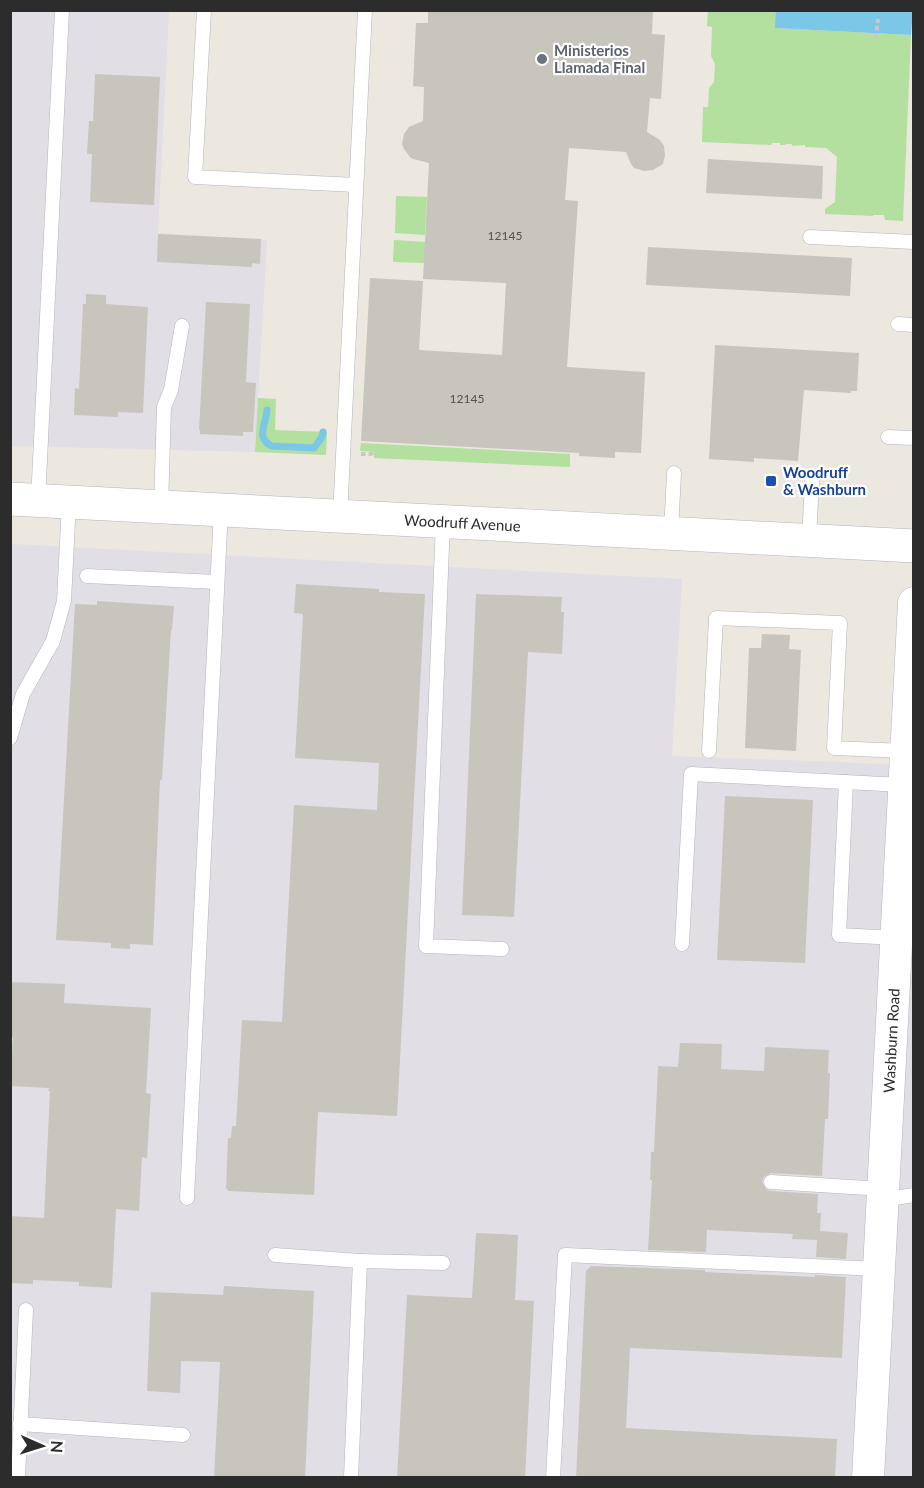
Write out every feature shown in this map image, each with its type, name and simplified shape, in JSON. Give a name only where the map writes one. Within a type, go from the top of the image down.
[{"type":"main road","name":"Woodruff Avenue","points":[[39,501],[914,546]]},
{"type":"street","name":"Washburn Road","points":[[868,1478],[883,1195],[899,975],[896,938],[914,603]]},
{"type":"lane","points":[[10,738],[23,694],[53,641],[64,601],[39,501],[62,10]]},
{"type":"lane","points":[[204,10],[195,177],[356,186]]},
{"type":"lane","points":[[340,516],[365,10]]},
{"type":"lane","points":[[810,237],[914,242]]},
{"type":"lane","points":[[898,324],[914,325]]},
{"type":"lane","points":[[161,507],[164,407],[171,390],[182,326]]},
{"type":"lane","points":[[888,437],[914,438]]},
{"type":"lane","points":[[671,533],[674,473]]},
{"type":"lane","points":[[809,540],[812,481]]},
{"type":"lane","points":[[187,1198],[221,510]]},
{"type":"lane","points":[[443,522],[426,946],[502,949]]},
{"type":"lane","points":[[87,576],[218,582]]},
{"type":"lane","points":[[709,750],[716,618],[840,623],[834,748],[905,751]]},
{"type":"lane","points":[[682,944],[691,774],[903,785]]},
{"type":"lane","points":[[846,782],[839,935],[896,938]]},
{"type":"lane","points":[[771,1182],[883,1195],[914,1195]]},
{"type":"lane","points":[[275,1255],[360,1261],[443,1263]]},
{"type":"lane","points":[[553,1478],[565,1255],[879,1269]]},
{"type":"lane","points":[[351,1478],[360,1261]]},
{"type":"lane","points":[[18,1478],[26,1310]]},
{"type":"lane","points":[[20,1424],[183,1435]]},
{"type":"path","points":[[876,38],[878,19]]},
{"type":"shaded area","points":[[11,11],[169,11],[158,233],[267,240],[255,452],[11,446]]},
{"type":"shaded area","points":[[10,544],[682,579],[672,756],[913,765],[913,1477],[11,1477]]},
{"type":"green space","points":[[708,11],[776,11],[776,28],[911,35],[903,221],[885,220],[884,215],[825,214],[825,209],[835,202],[837,157],[826,148],[780,145],[780,143],[771,145],[702,142],[703,107],[708,107],[709,88],[714,82],[715,64],[711,56],[712,27],[707,26]]},
{"type":"green space","points":[[396,196],[427,197],[425,235],[395,233]]},
{"type":"green space","points":[[394,240],[425,242],[425,247],[428,247],[427,263],[393,262]]},
{"type":"green space","points":[[258,398],[276,399],[275,430],[327,432],[326,455],[255,452]]},
{"type":"green space","points":[[361,443],[570,454],[570,467],[374,458],[374,452],[360,451]]},
{"type":"water","points":[[776,11],[913,11],[911,35],[775,28]]},
{"type":"building","points":[[428,10],[653,10],[652,34],[665,35],[661,99],[650,98],[647,132],[660,140],[664,146],[663,164],[653,170],[644,171],[634,168],[626,152],[569,148],[565,200],[578,201],[567,367],[645,372],[641,453],[615,452],[615,458],[579,456],[579,453],[361,441],[370,278],[423,281],[419,350],[502,355],[506,283],[423,279],[429,163],[410,157],[402,144],[404,134],[409,127],[423,121],[424,87],[413,86],[416,23],[428,23]]},
{"type":"building","points":[[95,74],[160,77],[154,205],[90,202],[92,154],[87,154],[89,121],[93,121]]},
{"type":"building","points":[[708,159],[823,166],[822,199],[706,193]]},
{"type":"building","points":[[158,234],[261,239],[260,264],[252,263],[252,267],[157,262]]},
{"type":"building","points":[[648,247],[852,258],[850,296],[646,285]]},
{"type":"building","points":[[86,294],[106,295],[106,304],[148,307],[143,413],[118,412],[118,417],[74,415],[75,388],[79,389],[83,304],[86,304]]},
{"type":"building","points":[[206,302],[250,304],[246,382],[256,383],[253,432],[243,432],[243,436],[200,434]]},
{"type":"building","points":[[715,345],[859,353],[857,391],[851,391],[851,393],[804,390],[798,461],[754,458],[754,462],[709,459]]},
{"type":"building","points":[[296,584],[425,594],[397,1116],[318,1112],[314,1195],[228,1191],[226,1189],[228,1138],[231,1138],[232,1126],[236,1126],[242,1020],[282,1022],[294,805],[377,810],[379,763],[295,758],[303,614],[294,613]]},
{"type":"building","points":[[476,594],[562,597],[561,612],[564,612],[562,654],[528,652],[514,917],[462,915]]},
{"type":"building","points":[[97,601],[174,606],[162,780],[160,780],[153,945],[130,944],[130,949],[111,948],[111,943],[56,940],[75,604],[97,605]]},
{"type":"building","points":[[762,634],[790,635],[789,649],[801,650],[796,751],[745,748],[749,648],[761,648]]},
{"type":"building","points":[[725,796],[813,800],[805,963],[717,960]]},
{"type":"building","points":[[10,982],[65,984],[64,1003],[151,1008],[146,1093],[151,1094],[147,1158],[142,1157],[139,1211],[116,1209],[112,1288],[79,1286],[79,1282],[33,1280],[33,1284],[10,1283],[10,1216],[44,1218],[50,1091],[48,1091],[49,1088],[10,1086],[13,1037],[10,1037]]},
{"type":"building","points":[[680,1043],[722,1044],[721,1069],[764,1071],[765,1047],[829,1050],[828,1119],[825,1119],[822,1176],[771,1173],[764,1177],[762,1182],[770,1191],[818,1194],[817,1213],[821,1213],[820,1231],[848,1233],[846,1259],[816,1257],[817,1240],[792,1239],[793,1234],[707,1230],[706,1252],[648,1250],[652,1180],[650,1180],[651,1152],[654,1152],[658,1066],[678,1067]]},
{"type":"building","points":[[476,1233],[518,1235],[515,1300],[534,1301],[525,1478],[397,1478],[407,1295],[472,1298]]},
{"type":"building","points":[[591,1266],[846,1277],[842,1358],[630,1348],[626,1428],[837,1439],[835,1478],[576,1478],[586,1271]]},
{"type":"building","points":[[224,1286],[314,1291],[305,1478],[214,1478],[220,1362],[181,1361],[180,1393],[147,1391],[151,1292],[223,1295]]},
{"type":"waterway","points":[[267,410],[263,435],[267,443],[272,446],[314,448],[323,432]]},
{"type":"place","name":"Ministerios Llamada Final","points":[[542,59]]},
{"type":"place","name":"Woodruff & Washburn","points":[[771,481]]}]
